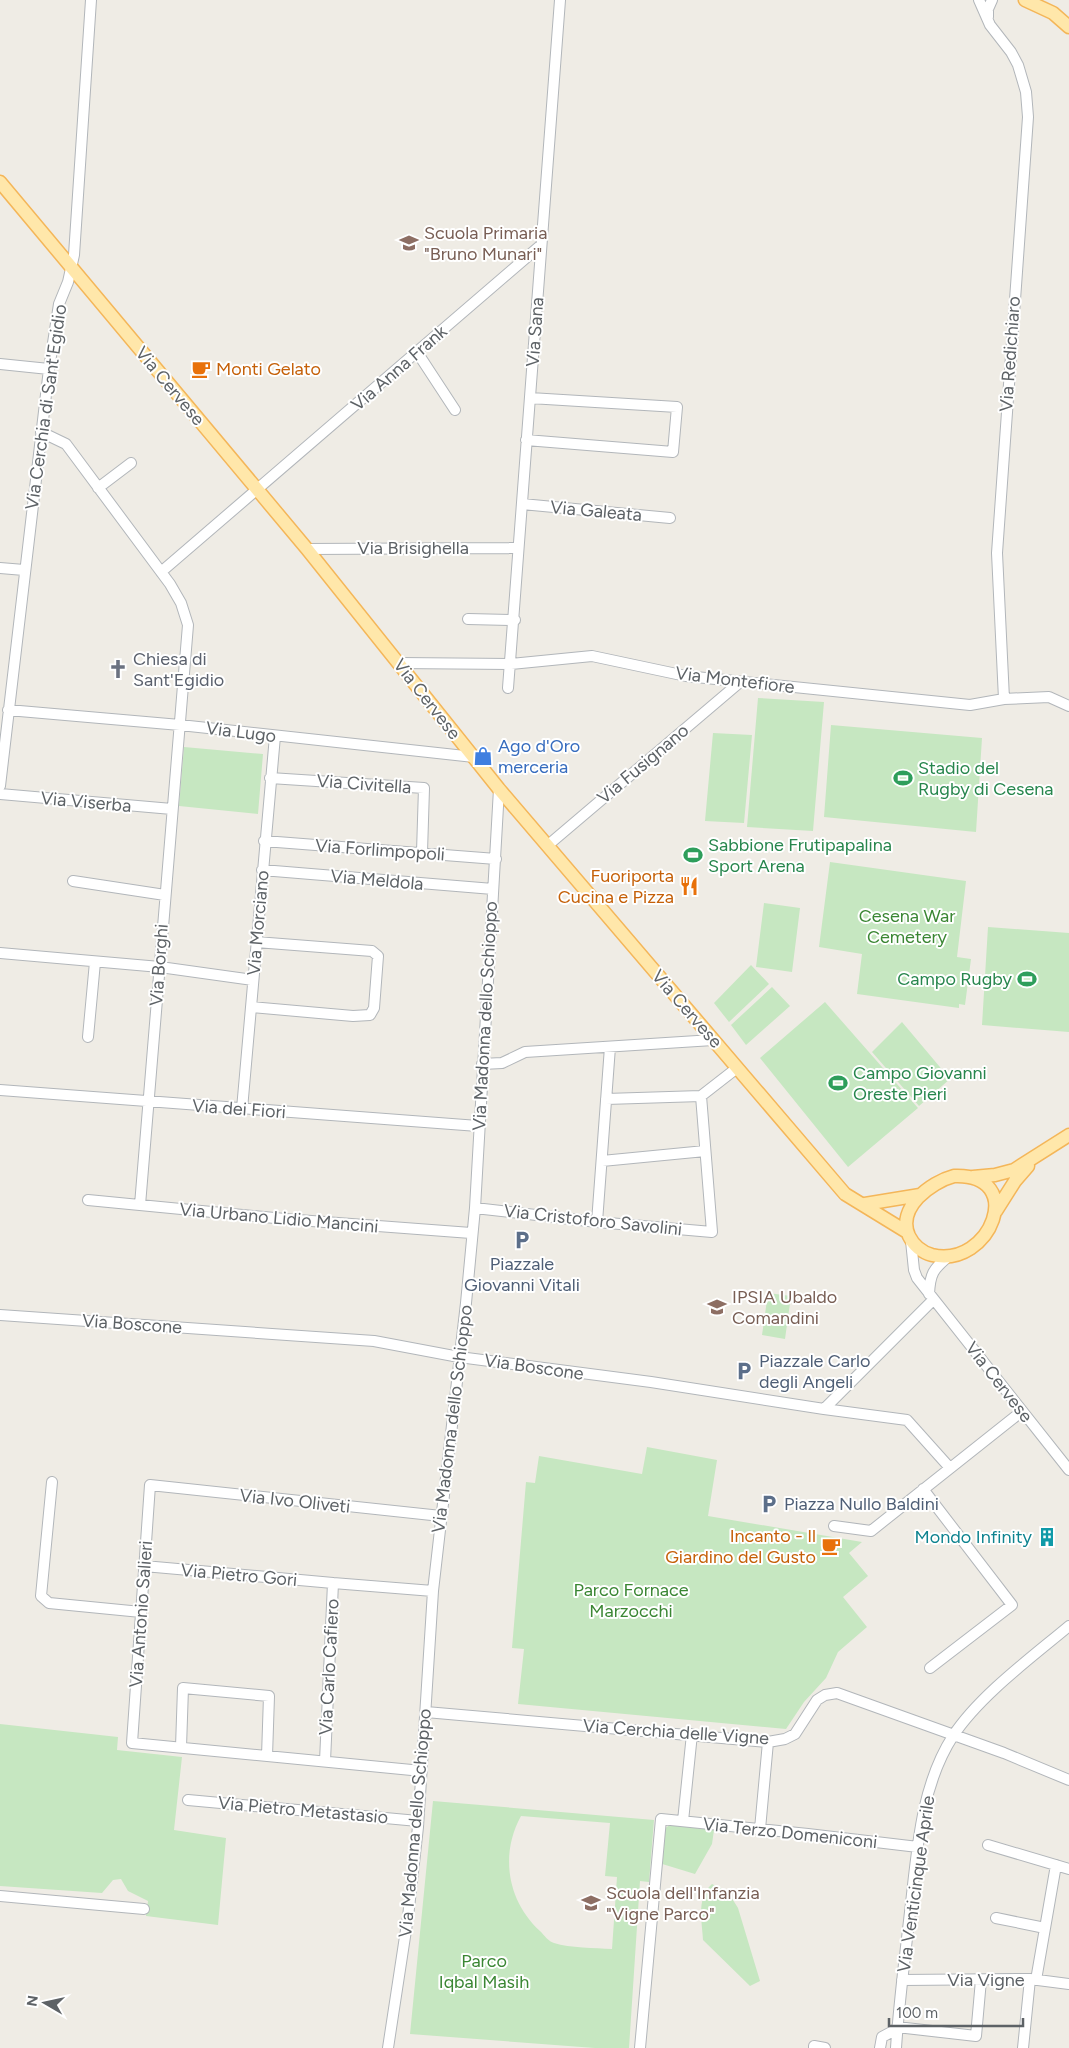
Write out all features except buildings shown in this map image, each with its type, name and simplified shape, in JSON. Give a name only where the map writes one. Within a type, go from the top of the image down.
[{"type":"main road","points":[[1025,0],[1048,10],[1067,25]]},
{"type":"main road","points":[[1048,0],[1067,25]]},
{"type":"main road","name":"Via Cervese","points":[[0,182],[307,549],[499,789],[845,1194],[864,1204],[910,1237]]},
{"type":"main road","points":[[973,1177],[985,1183],[994,1194],[996,1211],[994,1222],[984,1237],[968,1250],[949,1256],[926,1253],[910,1237],[907,1217],[912,1205],[920,1195],[946,1178],[954,1176],[995,1175],[1014,1170],[1069,1135]]},
{"type":"main road","points":[[996,1211],[1015,1181],[1034,1159]]},
{"type":"main road","points":[[864,1204],[920,1195]]},
{"type":"street","name":"Via Cerchia di Sant'Egidio","points":[[0,786],[49,369],[59,304],[72,268],[91,0]]},
{"type":"street","name":"Via Sana","points":[[508,688],[560,0]]},
{"type":"street","name":"Via Redichiaro","points":[[979,0],[988,21],[1011,52],[1018,65],[1026,92],[1028,117],[997,553],[1004,699]]},
{"type":"street","points":[[988,21],[988,9],[992,0]]},
{"type":"street","name":"Via Anna Frank","points":[[161,572],[541,244]]},
{"type":"street","points":[[417,352],[455,410]]},
{"type":"street","points":[[0,364],[49,369]]},
{"type":"street","points":[[526,440],[673,452],[677,407],[530,398]]},
{"type":"street","name":"Via Borghi","points":[[41,432],[66,444],[161,572],[181,603],[188,625],[140,1205]]},
{"type":"street","points":[[98,488],[131,464]]},
{"type":"street","name":"Via Galeata","points":[[522,504],[670,518]]},
{"type":"street","name":"Via Brisighella","points":[[307,549],[518,548]]},
{"type":"street","points":[[0,568],[24,570]]},
{"type":"street","points":[[468,619],[514,620]]},
{"type":"street","name":"Via Montefiore","points":[[399,663],[511,664],[592,656],[686,676],[739,683],[970,705],[1004,699],[1050,697],[1069,706]]},
{"type":"street","name":"Via Fusignano","points":[[547,846],[739,683]]},
{"type":"street","name":"Via Lugo","points":[[8,710],[474,757]]},
{"type":"street","name":"Via Morciano","points":[[242,1109],[264,842],[275,736]]},
{"type":"street","name":"Via Civitella","points":[[270,778],[424,788],[422,852]]},
{"type":"street","name":"Via Madonna dello Schioppo","points":[[388,2048],[408,1917],[418,1821],[433,1592],[474,1208],[499,789]]},
{"type":"street","name":"Via Viserba","points":[[0,794],[172,809]]},
{"type":"street","name":"Via Forlimpopoli","points":[[264,842],[422,852],[496,859]]},
{"type":"street","name":"Via Meldola","points":[[262,870],[492,889]]},
{"type":"street","points":[[72,881],[165,895]]},
{"type":"street","points":[[251,1007],[353,1016],[370,1015],[374,1008],[378,964],[378,956],[372,951],[256,942]]},
{"type":"street","points":[[0,953],[160,967],[253,980]]},
{"type":"street","points":[[88,1037],[95,962]]},
{"type":"street","points":[[482,1064],[502,1063],[525,1052],[713,1040]]},
{"type":"street","points":[[597,1222],[610,1047]]},
{"type":"street","points":[[606,1099],[701,1096],[737,1068]]},
{"type":"street","name":"Via dei Fiori","points":[[0,1090],[148,1103],[478,1126]]},
{"type":"street","points":[[602,1161],[706,1150],[701,1096]]},
{"type":"street","name":"Via Cristoforo Savolini","points":[[474,1208],[597,1222],[712,1232],[706,1150]]},
{"type":"street","name":"Via Urbano Lidio Mancini","points":[[88,1200],[471,1233]]},
{"type":"street","name":"Via Cervese","points":[[910,1237],[914,1270],[917,1278],[1021,1412],[1069,1470]]},
{"type":"street","points":[[824,1409],[931,1297],[930,1280],[936,1266],[949,1256]]},
{"type":"street","name":"Via Boscone","points":[[0,1315],[374,1341],[459,1357],[651,1382],[907,1420],[950,1468]]},
{"type":"street","points":[[834,1526],[871,1531],[1021,1412]]},
{"type":"street","points":[[52,1482],[41,1596],[49,1603],[141,1612]]},
{"type":"street","name":"Via Ivo Oliveti","points":[[150,1486],[441,1516]]},
{"type":"street","name":"Via Antonio Salieri","points":[[150,1486],[132,1743],[181,1747]]},
{"type":"street","points":[[923,1490],[1012,1605],[930,1668]]},
{"type":"street","name":"Via Pietro Gori","points":[[144,1566],[333,1583]]},
{"type":"street","name":"Via Carlo Cafiero","points":[[325,1761],[333,1583],[433,1592]]},
{"type":"street","name":"Via Venticinque Aprile","points":[[896,2048],[918,1848],[929,1790],[938,1764],[953,1736],[976,1708],[1069,1626]]},
{"type":"street","points":[[266,1756],[269,1696],[183,1688],[181,1747],[266,1756],[422,1771]]},
{"type":"street","name":"Via Cerchia delle Vigne","points":[[426,1712],[768,1742],[786,1739],[796,1734],[817,1700],[825,1695],[837,1693],[1004,1753],[1069,1780]]},
{"type":"street","points":[[683,1821],[692,1734]]},
{"type":"street","points":[[760,1829],[768,1742]]},
{"type":"street","name":"Via Pietro Metastasio","points":[[188,1800],[418,1821]]},
{"type":"street","name":"Via Terzo Domeniconi","points":[[640,2048],[661,1820],[760,1829],[918,1848]]},
{"type":"street","points":[[988,1845],[1069,1869]]},
{"type":"street","points":[[1022,2048],[1033,1979],[1045,1928],[1056,1865]]},
{"type":"street","points":[[0,1896],[144,1908]]},
{"type":"street","points":[[996,1918],[1045,1928]]},
{"type":"street","name":"Via Vigne","points":[[902,1980],[1033,1979],[1069,1984]]},
{"type":"street","points":[[880,2048],[882,2037],[897,2028],[976,2036],[981,1980]]},
{"type":"street","points":[[814,2048],[814,2046],[825,2048]]},
{"type":"green space","points":[[758,698],[824,702],[813,831],[747,827]]},
{"type":"green space","name":"Stadio del Rugby di Cesena","points":[[831,725],[982,738],[976,832],[824,817]]},
{"type":"green space","points":[[713,733],[752,735],[744,823],[705,821]]},
{"type":"green space","points":[[184,747],[263,754],[258,814],[179,806]]},
{"type":"green space","name":"Cesena War Cemetery","points":[[830,862],[966,881],[957,957],[971,959],[965,1005],[959,1004],[959,1008],[857,994],[862,954],[819,947]]},
{"type":"green space","points":[[764,903],[800,908],[792,972],[756,967]]},
{"type":"green space","name":"Campo Rugby","points":[[988,927],[1069,933],[1069,1032],[982,1025]]},
{"type":"green space","points":[[751,965],[769,984],[729,1022],[714,1003]]},
{"type":"green space","points":[[772,987],[790,1006],[746,1045],[731,1025]]},
{"type":"green space","name":"Campo Giovanni Oreste Pieri","points":[[825,1002],[918,1108],[848,1167],[760,1058]]},
{"type":"green space","points":[[902,1022],[950,1079],[919,1106],[872,1052]]},
{"type":"green space","points":[[768,1293],[791,1296],[785,1339],[762,1335]]},
{"type":"green space","name":"Parco Fornace Marzocchi","points":[[647,1447],[717,1460],[708,1516],[862,1542],[849,1553],[868,1576],[843,1597],[867,1627],[838,1652],[826,1678],[804,1702],[786,1729],[518,1704],[524,1649],[512,1648],[526,1482],[535,1483],[539,1456],[642,1474]]},
{"type":"green space","points":[[0,1724],[118,1737],[117,1750],[182,1757],[174,1830],[226,1838],[218,1925],[146,1916],[148,1901],[128,1891],[121,1879],[113,1880],[102,1893],[0,1886]]},
{"type":"green space","name":"Parco Iqbal Masih","points":[[433,1801],[654,1820],[649,1882],[640,1881],[629,2048],[595,2048],[410,2034]],"holes":[[[521,1816],[610,1823],[605,1876],[617,1877],[612,1949],[575,1947],[552,1942],[529,1919],[520,1906],[510,1876],[510,1846]]]},
{"type":"green space","points":[[670,1825],[714,1830],[712,1844],[695,1874],[659,1863],[662,1836]]},
{"type":"green space","points":[[712,1884],[728,1892],[738,1908],[760,1981],[750,1986],[703,1940],[702,1903],[707,1890]]},
{"type":"place","name":"Scuola Primaria \"Bruno Munari\"","points":[[409,243]]},
{"type":"place","name":"Monti Gelato","points":[[201,369]]},
{"type":"place","name":"Chiesa di Sant'Egidio","points":[[118,669]]},
{"type":"place","name":"Ago d'Oro merceria","points":[[483,756]]},
{"type":"place","name":"Stadio del Rugby di Cesena","points":[[903,778]]},
{"type":"place","name":"Sabbione Frutipapalina Sport Arena","points":[[693,855]]},
{"type":"place","name":"Fuoriporta Cucina e Pizza","points":[[689,886]]},
{"type":"place","name":"Campo Rugby","points":[[1027,979]]},
{"type":"place","name":"Campo Giovanni Oreste Pieri","points":[[838,1083]]},
{"type":"place","name":"Piazzale Giovanni Vitali","points":[[522,1240]]},
{"type":"place","name":"IPSIA Ubaldo Comandini","points":[[717,1307]]},
{"type":"place","name":"Piazzale Carlo degli Angeli","points":[[744,1371]]},
{"type":"place","name":"Piazza Nullo Baldini","points":[[769,1504]]},
{"type":"place","name":"Mondo Infinity","points":[[1047,1537]]},
{"type":"place","name":"Incanto - Il Giardino del Gusto","points":[[831,1546]]},
{"type":"place","name":"Scuola dell'Infanzia \"Vigne Parco\"","points":[[591,1903]]}]
